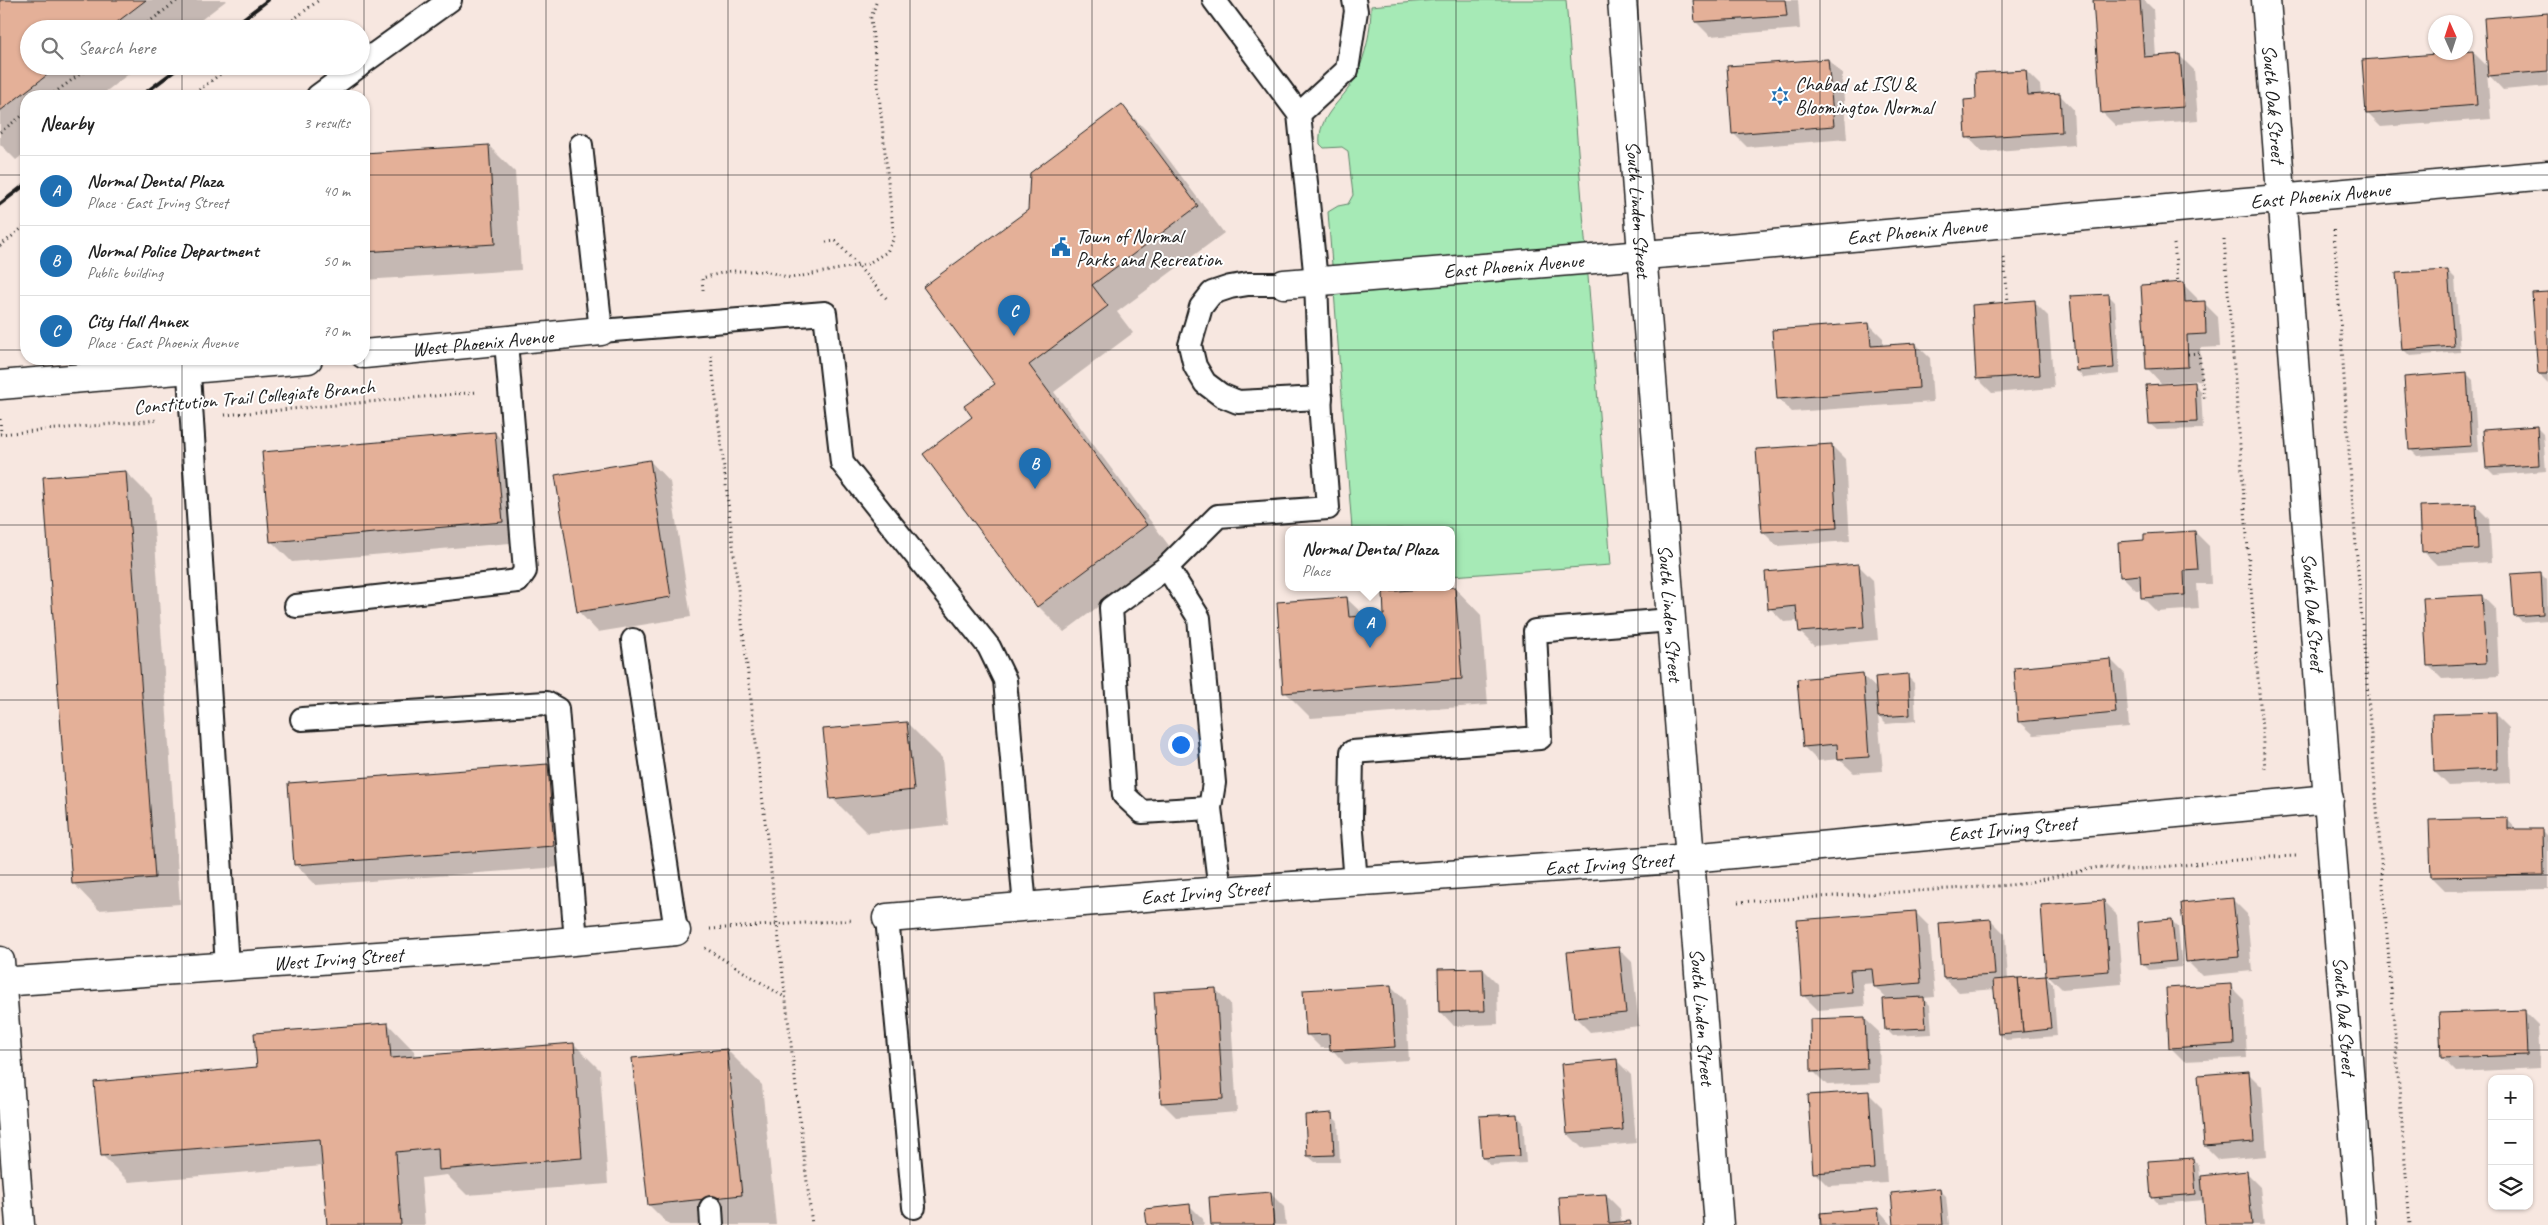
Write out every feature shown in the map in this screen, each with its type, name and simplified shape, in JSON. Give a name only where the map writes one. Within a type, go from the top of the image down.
[{"type":"street","name":"South Linden Street","points":[[1622,0],[1719,1225]]},
{"type":"street","name":"South Oak Street","points":[[2266,0],[2361,1225]]},
{"type":"street","name":"East Phoenix Avenue","points":[[1284,284],[1643,255],[2548,175]]},
{"type":"street","name":"West Phoenix Avenue","points":[[370,353],[506,342],[601,331]]},
{"type":"street","points":[[0,385],[179,365]]},
{"type":"street","name":"East Irving Street","points":[[886,918],[1220,891],[1690,858],[2329,799]]},
{"type":"street","name":"West Irving Street","points":[[1,975],[227,966],[676,932]]},
{"type":"street","points":[[1,975],[20,1225]]},
{"type":"lane","points":[[370,58],[450,0]]},
{"type":"lane","points":[[1210,808],[1142,812],[1124,796],[1111,608],[1168,568],[1218,516],[1328,508],[1316,281],[1299,114],[1214,0]]},
{"type":"lane","points":[[1299,114],[1347,70],[1356,11],[1354,0]]},
{"type":"lane","points":[[326,90],[346,75]]},
{"type":"lane","points":[[581,145],[601,331],[825,313],[842,463],[989,647],[1005,680],[1025,907]]},
{"type":"lane","points":[[1284,284],[1230,286],[1212,294],[1201,307],[1190,345],[1195,366],[1205,383],[1221,395],[1238,402],[1321,398]]},
{"type":"lane","points":[[296,606],[518,581],[525,571],[506,342]]},
{"type":"lane","points":[[188,365],[227,966]]},
{"type":"lane","points":[[1168,568],[1199,618],[1214,783],[1210,808],[1220,891]]},
{"type":"lane","points":[[1356,882],[1352,820],[1352,752],[1540,738],[1535,631],[1671,620]]},
{"type":"lane","points":[[633,640],[676,932]]},
{"type":"lane","points":[[302,719],[546,702],[557,709],[576,941]]},
{"type":"lane","points":[[886,918],[914,1207]]},
{"type":"path","points":[[152,20],[178,0]]},
{"type":"path","points":[[293,20],[319,0]]},
{"type":"path","points":[[702,278],[730,271],[765,271],[792,278],[868,264],[887,252],[894,238],[871,18],[877,0]]},
{"type":"path","points":[[58,90],[79,75]]},
{"type":"path","points":[[199,90],[219,75]]},
{"type":"path","points":[[0,132],[20,117]]},
{"type":"path","points":[[2329,194],[2337,252],[2353,514],[2410,1225]]},
{"type":"path","points":[[2219,204],[2227,270],[2265,772]]},
{"type":"path","points":[[2000,224],[2008,302]]},
{"type":"path","points":[[0,246],[20,230]]},
{"type":"path","points":[[826,242],[836,241],[887,299]]},
{"type":"path","points":[[2188,354],[2199,353],[2204,399]]},
{"type":"path","points":[[711,354],[812,1225]]},
{"type":"path","name":"Constitution Trail Collegiate Branch","points":[[1,434],[510,390]]},
{"type":"path","points":[[0,411],[1,434]]},
{"type":"path","points":[[1738,902],[1997,886],[2029,882],[2098,867],[2129,870],[2269,857],[2333,856]]},
{"type":"path","points":[[676,932],[886,918]]},
{"type":"path","points":[[676,932],[786,998]]},
{"type":"green space","points":[[1436,0],[1566,0],[1611,565],[1455,576],[1455,526],[1352,526],[1328,212],[1338,206],[1348,204],[1353,195],[1348,151],[1342,147],[1324,148],[1320,144],[1320,134],[1327,117],[1350,86],[1359,69],[1367,43],[1371,6]]},
{"type":"building","points":[[0,0],[146,0],[120,20],[20,20],[20,75],[47,75],[28,90],[20,90],[20,96],[0,111]]},
{"type":"building","points":[[1693,0],[1785,0],[1787,16],[1695,22]]},
{"type":"building","points":[[2093,0],[2140,0],[2144,57],[2180,54],[2184,107],[2101,113]]},
{"type":"building","points":[[2548,13],[2548,71],[2488,76],[2484,18]]},
{"type":"building","points":[[2473,51],[2477,105],[2366,114],[2362,60],[2428,55],[2428,60],[2473,60]]},
{"type":"building","name":"Chabad at ISU & Bloomington Normal","points":[[1828,59],[1834,126],[1732,134],[1727,66]]},
{"type":"building","points":[[2026,70],[2028,95],[2060,93],[2062,132],[1966,138],[1964,100],[1976,99],[1975,73]]},
{"type":"building","points":[[1122,104],[1198,206],[1092,285],[1108,306],[1029,365],[1147,525],[1037,607],[923,454],[972,417],[964,406],[995,384],[923,287],[1028,210],[1030,173]]},
{"type":"building","points":[[489,145],[495,244],[370,252],[370,153]]},
{"type":"building","points":[[2448,270],[2454,346],[2402,350],[2396,273]]},
{"type":"building","points":[[2184,282],[2185,302],[2205,301],[2206,334],[2187,335],[2188,367],[2146,369],[2141,285]]},
{"type":"building","points":[[2548,292],[2548,374],[2538,374],[2532,293]]},
{"type":"building","points":[[2109,294],[2114,368],[2076,371],[2070,296]]},
{"type":"building","points":[[2035,300],[2040,375],[1976,379],[1972,305]]},
{"type":"building","points":[[1869,323],[1871,346],[1916,343],[1919,388],[1777,399],[1772,330]]},
{"type":"building","points":[[2467,372],[2471,446],[2409,450],[2404,377]]},
{"type":"building","points":[[2195,382],[2197,422],[2149,424],[2146,385]]},
{"type":"building","points":[[2537,426],[2539,465],[2486,468],[2483,430]]},
{"type":"building","points":[[495,432],[503,522],[270,542],[262,452]]},
{"type":"building","points":[[1832,444],[1837,528],[1762,532],[1756,449]]},
{"type":"building","points":[[650,460],[671,597],[577,612],[555,475]]},
{"type":"building","points":[[126,471],[155,878],[72,884],[43,477]]},
{"type":"building","points":[[2476,504],[2478,549],[2422,552],[2420,506]]},
{"type":"building","points":[[2195,531],[2198,570],[2184,571],[2185,595],[2141,598],[2140,575],[2120,577],[2118,542],[2144,540],[2144,534]]},
{"type":"building","points":[[1859,564],[1864,627],[1799,632],[1796,606],[1768,609],[1765,572]]},
{"type":"building","points":[[2541,572],[2543,614],[2514,616],[2511,574]]},
{"type":"building","points":[[1455,587],[1462,679],[1283,693],[1277,602],[1347,597],[1349,617],[1384,615],[1383,592],[1455,591]]},
{"type":"building","points":[[2482,595],[2486,663],[2427,666],[2423,598]]},
{"type":"building","points":[[2111,659],[2116,713],[2018,722],[2014,668]]},
{"type":"building","points":[[1863,673],[1869,757],[1838,759],[1837,744],[1803,747],[1797,679]]},
{"type":"building","points":[[1908,674],[1910,715],[1878,717],[1875,677]]},
{"type":"building","points":[[2496,712],[2497,769],[2434,772],[2432,714]]},
{"type":"building","points":[[907,722],[914,790],[830,799],[823,729]]},
{"type":"building","points":[[548,764],[554,846],[294,865],[288,783]]},
{"type":"building","points":[[2508,818],[2508,829],[2543,829],[2544,875],[2431,877],[2429,820]]},
{"type":"building","points":[[2233,898],[2239,957],[2186,962],[2181,903]]},
{"type":"building","points":[[2104,900],[2109,971],[2046,976],[2041,905]]},
{"type":"building","points":[[1916,911],[1921,983],[1874,987],[1872,969],[1850,970],[1852,992],[1802,996],[1797,920]]},
{"type":"building","points":[[1991,919],[1995,975],[1943,978],[1939,923]]},
{"type":"building","points":[[2172,919],[2176,961],[2141,964],[2138,922]]},
{"type":"building","points":[[1619,947],[1626,1013],[1574,1018],[1567,952]]},
{"type":"building","points":[[1483,968],[1485,1011],[1439,1012],[1438,969]]},
{"type":"building","points":[[2046,976],[2051,1029],[2023,1032],[2018,978]]},
{"type":"building","points":[[2018,978],[2023,1032],[1998,1034],[1993,980]]},
{"type":"building","points":[[2231,984],[2234,1044],[2169,1048],[2166,988]]},
{"type":"building","points":[[1391,985],[1395,1047],[1330,1051],[1329,1034],[1306,1035],[1303,990]]},
{"type":"building","points":[[1216,988],[1223,1099],[1161,1103],[1154,992]]},
{"type":"building","points":[[1924,997],[1926,1028],[1885,1030],[1883,999]]},
{"type":"building","points":[[2525,1010],[2527,1055],[2441,1058],[2439,1013]]},
{"type":"building","points":[[1865,1017],[1867,1069],[1811,1072],[1810,1019]]},
{"type":"building","points":[[388,1023],[391,1058],[574,1043],[582,1158],[439,1170],[438,1148],[396,1152],[401,1225],[327,1225],[320,1139],[101,1156],[94,1082],[257,1067],[254,1033]]},
{"type":"building","points":[[727,1049],[742,1195],[648,1205],[632,1058]]},
{"type":"building","points":[[1617,1059],[1623,1130],[1567,1134],[1561,1064]]},
{"type":"building","points":[[2249,1071],[2254,1142],[2204,1146],[2198,1075]]},
{"type":"building","points":[[1869,1091],[1874,1169],[1813,1173],[1808,1095]]},
{"type":"building","points":[[1332,1113],[1334,1155],[1307,1156],[1305,1115]]},
{"type":"building","points":[[1517,1114],[1520,1156],[1482,1158],[1479,1116]]},
{"type":"building","points":[[2193,1158],[2196,1194],[2151,1198],[2148,1161]]},
{"type":"building","points":[[2247,1171],[2252,1225],[2205,1225],[2201,1176]]},
{"type":"building","points":[[1940,1188],[1943,1225],[1894,1225],[1891,1193]]},
{"type":"building","points":[[1271,1192],[1274,1225],[1211,1225],[1209,1197]]},
{"type":"building","points":[[1606,1194],[1609,1223],[1630,1221],[1631,1225],[1561,1225],[1559,1197]]},
{"type":"building","points":[[1190,1204],[1192,1225],[1147,1225],[1145,1209]]},
{"type":"building","points":[[1878,1208],[1880,1225],[1821,1225],[1820,1213]]},
{"type":"railway","points":[[242,20],[268,0]]},
{"type":"railway","points":[[149,90],[169,75]]},
{"type":"railway","points":[[0,204],[20,189]]},
{"type":"place","name":"Chabad at ISU & Bloomington Normal","points":[[1780,96]]},
{"type":"place","name":"Town of Normal Parks and Recreation","points":[[1061,247]]},
{"type":"place","name":"City Hall Annex","points":[[1014,336]]},
{"type":"place","name":"Normal Police Department","points":[[1035,489]]},
{"type":"place","name":"Normal Dental Plaza","points":[[1370,648]]}]
